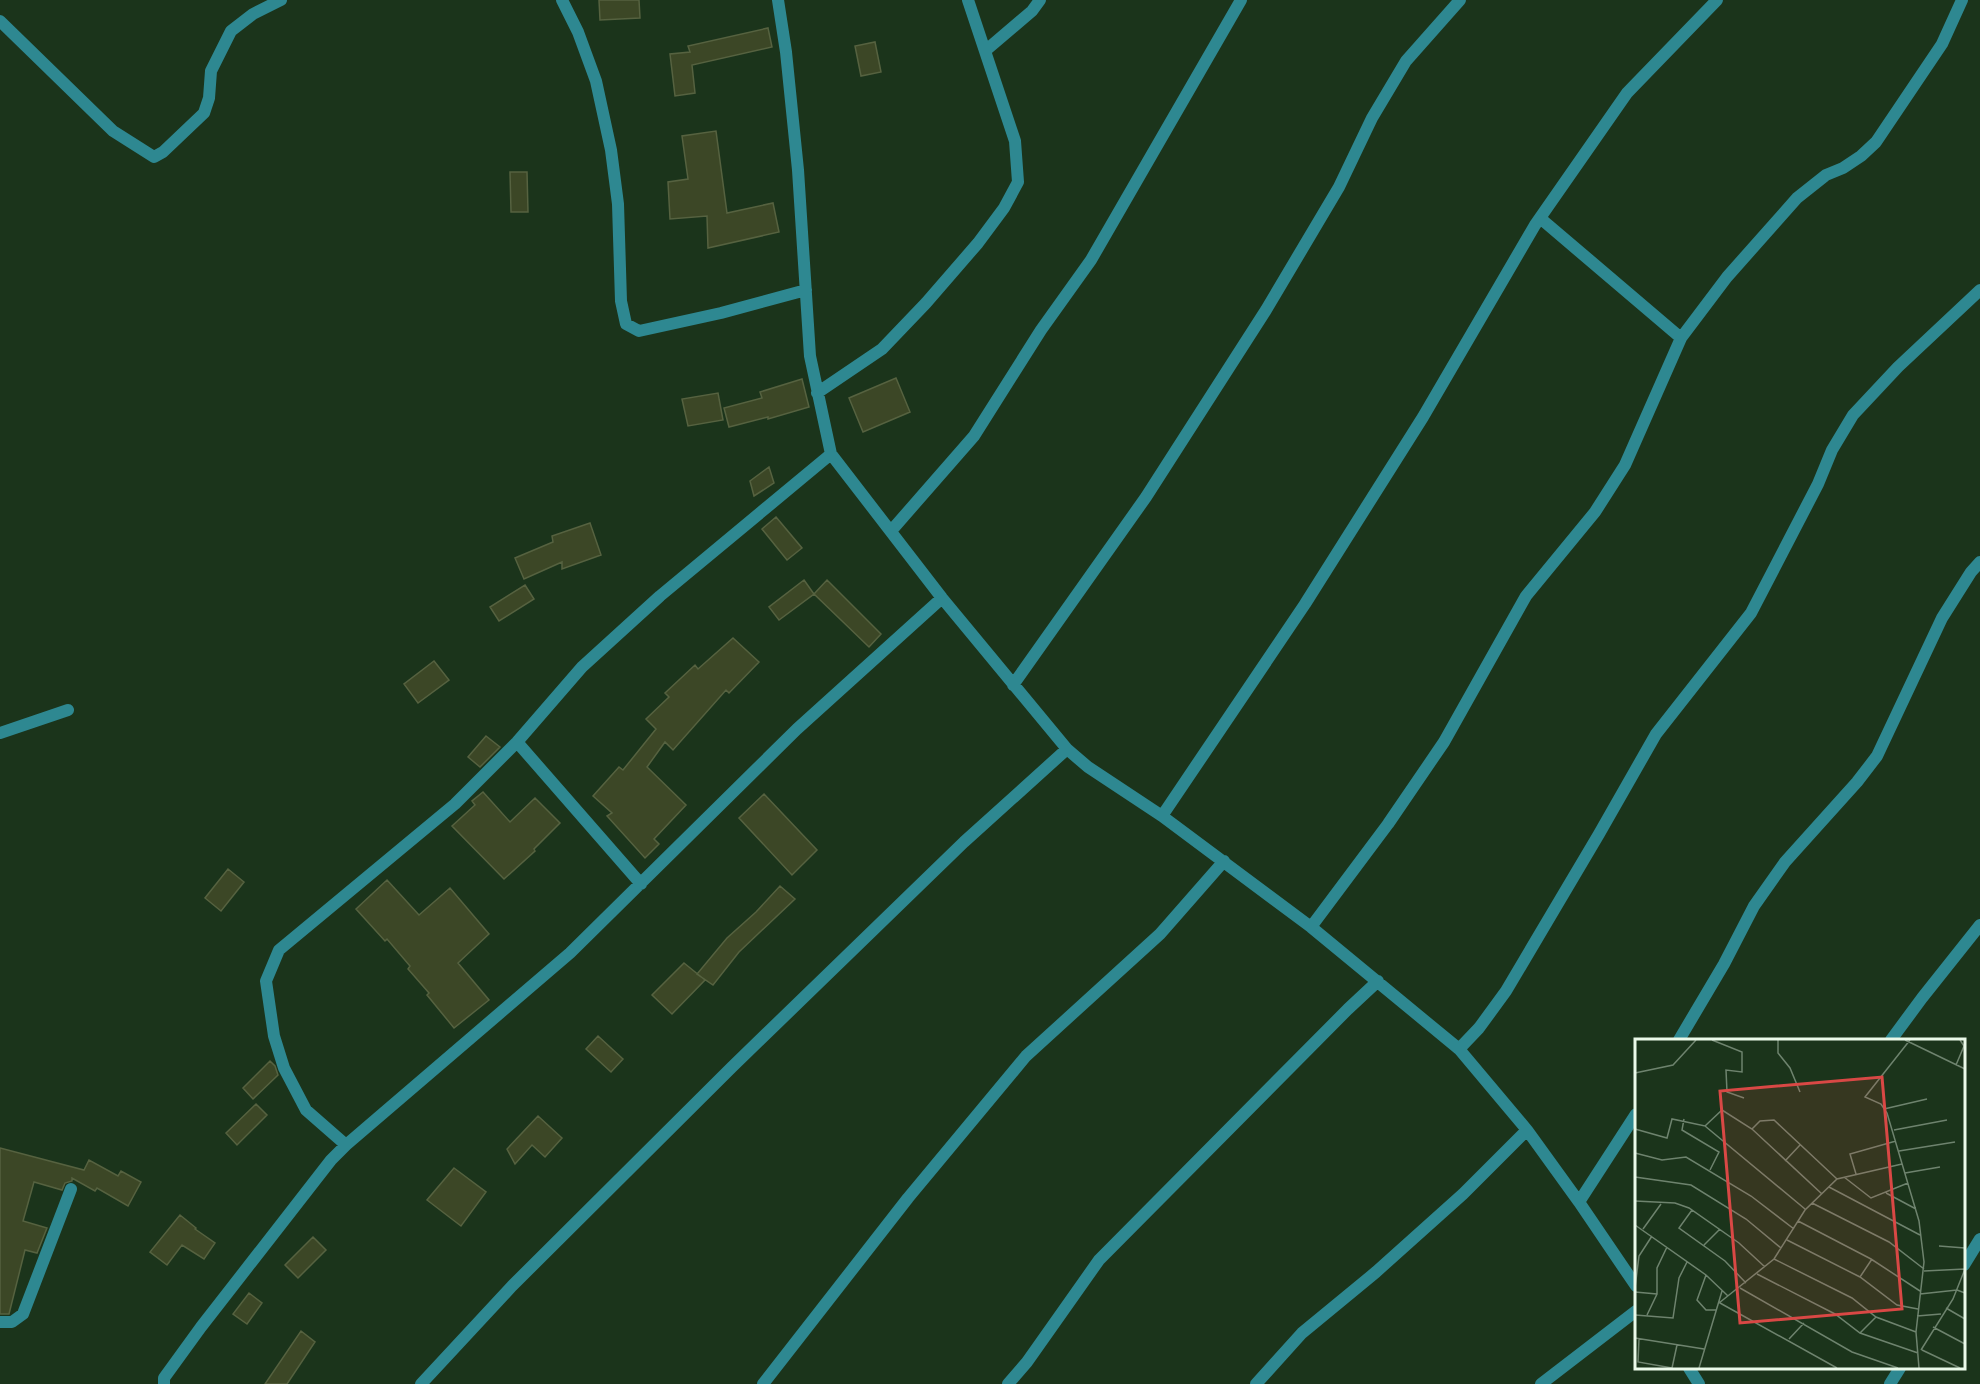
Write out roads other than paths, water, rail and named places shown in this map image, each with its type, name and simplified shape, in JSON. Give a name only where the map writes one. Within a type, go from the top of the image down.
[{"type":"street","points":[[562,0],[578,32],[596,81],[611,150],[618,204],[621,301],[626,324],[639,331],[721,313],[806,290]]},
{"type":"street","points":[[777,0],[786,52],[798,170],[810,356],[831,454],[942,598],[1067,749],[1088,767],[1162,816],[1311,927],[1459,1049],[1527,1130],[1580,1202],[1635,1284]]},
{"type":"street","points":[[818,393],[882,349],[978,243],[1004,207],[1018,182],[1015,141],[968,0]]},
{"type":"street","points":[[985,51],[1032,11],[1040,0]]},
{"type":"street","points":[[891,531],[974,436],[1041,330],[1090,260],[1241,0]]},
{"type":"street","points":[[1014,685],[1146,497],[1266,310],[1339,188],[1372,118],[1406,61],[1460,0]]},
{"type":"street","points":[[1162,816],[1305,604],[1423,417],[1539,218],[1627,93],[1717,0]]},
{"type":"street","points":[[1311,927],[1388,824],[1444,742],[1526,596],[1595,512],[1625,465],[1681,338],[1727,277],[1797,198],[1826,175],[1843,168],[1861,156],[1876,142],[1942,44],[1962,0]]},
{"type":"street","points":[[0,21],[112,131],[154,156],[163,152],[204,113],[209,98],[211,71],[231,32],[253,14],[276,1]]},
{"type":"street","points":[[1539,218],[1681,338]]},
{"type":"street","points":[[1459,1049],[1479,1028],[1506,991],[1656,734],[1751,613],[1818,484],[1832,450],[1853,416],[1898,367],[1980,290]]},
{"type":"street","points":[[346,1145],[306,1110],[284,1068],[274,1036],[266,981],[279,950],[454,804],[517,742],[582,667],[660,596],[831,454]]},
{"type":"street","points":[[1680,1039],[1724,964],[1754,906],[1785,862],[1857,782],[1877,756],[1942,618],[1971,572],[1980,562]]},
{"type":"street","points":[[164,1384],[164,1378],[201,1327],[331,1160],[570,953],[797,729],[942,598]]},
{"type":"street","points":[[0,733],[68,710]]},
{"type":"street","points":[[517,742],[641,884]]},
{"type":"street","points":[[421,1384],[512,1286],[732,1067],[964,842],[1067,749]]},
{"type":"street","points":[[763,1384],[908,1198],[1026,1056],[1160,934],[1224,861]]},
{"type":"street","points":[[1892,1039],[1980,925]]},
{"type":"street","points":[[1008,1384],[1027,1362],[1100,1260],[1378,981]]},
{"type":"street","points":[[1580,1202],[1635,1116]]},
{"type":"street","points":[[1256,1384],[1302,1333],[1385,1264],[1463,1194],[1527,1130]]},
{"type":"street","points":[[0,1322],[12,1322],[23,1314],[71,1189]]},
{"type":"street","points":[[1965,1263],[1980,1239]]},
{"type":"street","points":[[1541,1384],[1635,1312]]},
{"type":"street","points":[[1690,1369],[1699,1384]]},
{"type":"street","points":[[1890,1384],[1899,1369]]}]
